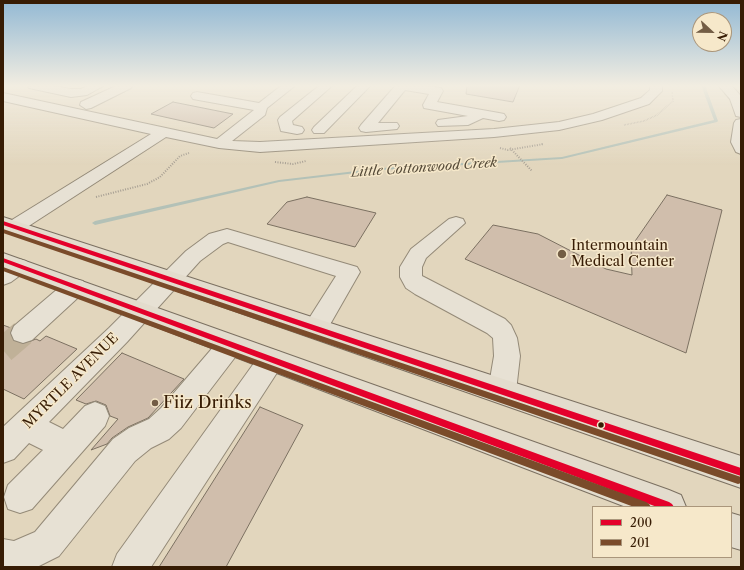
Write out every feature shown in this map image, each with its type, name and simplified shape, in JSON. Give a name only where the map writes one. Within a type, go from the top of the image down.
[{"type":"main road","points":[[8,225],[741,472]]},
{"type":"main road","points":[[8,268],[75,287],[666,506]]},
{"type":"street","points":[[71,112],[219,144],[260,147],[494,133],[516,127],[559,126],[613,112]]},
{"type":"street","points":[[219,144],[260,112]]},
{"type":"street","points":[[295,112],[285,120],[286,128],[297,130],[342,130]]},
{"type":"street","points":[[318,130],[338,112]]},
{"type":"street","points":[[380,112],[366,128],[408,125]]},
{"type":"street","points":[[467,112],[499,116],[508,119],[516,127]]},
{"type":"street","points":[[430,124],[468,121],[481,114]]},
{"type":"street","points":[[741,123],[738,142],[741,149]]},
{"type":"street","points":[[292,145],[297,130]]},
{"type":"street","points":[[8,225],[163,133]]},
{"type":"street","points":[[456,223],[418,254],[411,267],[411,277],[414,282],[423,288],[496,326],[502,332],[505,338],[506,356],[502,391]]},
{"type":"street","name":"MYRTLE AVENUE","points":[[3,448],[193,256],[216,239],[227,235],[349,272],[315,328]]},
{"type":"street","points":[[23,333],[75,287]]},
{"type":"street","points":[[3,557],[15,559],[47,544],[124,450],[140,438],[159,429],[172,418],[230,345]]},
{"type":"street","points":[[130,567],[271,360]]},
{"type":"street","points":[[20,497],[95,416]]},
{"type":"street","points":[[25,426],[67,446]]},
{"type":"path","points":[[511,149],[532,170]]},
{"type":"building","points":[[155,112],[221,112],[233,114],[214,128],[151,114]]},
{"type":"building","points":[[667,195],[722,210],[686,353],[465,259],[493,225],[538,234],[606,269],[632,275],[631,247]]},
{"type":"building","points":[[307,197],[376,213],[355,247],[267,224],[287,202]]},
{"type":"building","points":[[3,325],[11,328],[10,334],[13,341],[23,344],[36,339],[40,341],[46,336],[77,349],[24,399],[3,389]]},
{"type":"building","points":[[122,353],[184,379],[148,418],[128,427],[112,438],[107,444],[91,450],[118,419],[110,416],[106,405],[96,401],[86,404],[76,400]]},
{"type":"building","points":[[260,407],[303,425],[226,567],[159,567]]},
{"type":"waterway","name":"Little Cottonwood Creek","points":[[95,223],[279,181],[382,169],[562,158],[716,121],[713,112]]},
{"type":"tunnel","points":[[3,350],[23,333]]},
{"type":"transit line","name":"200","points":[[3,223],[741,472]]},
{"type":"transit line","name":"201","points":[[3,231],[738,480]]},
{"type":"transit line","name":"200","points":[[3,260],[666,506]]},
{"type":"transit line","name":"201","points":[[3,269],[643,506]]},
{"type":"place","name":"Intermountain Medical Center","points":[[562,254]]},
{"type":"place","name":"Fiiz Drinks","points":[[155,403]]}]
